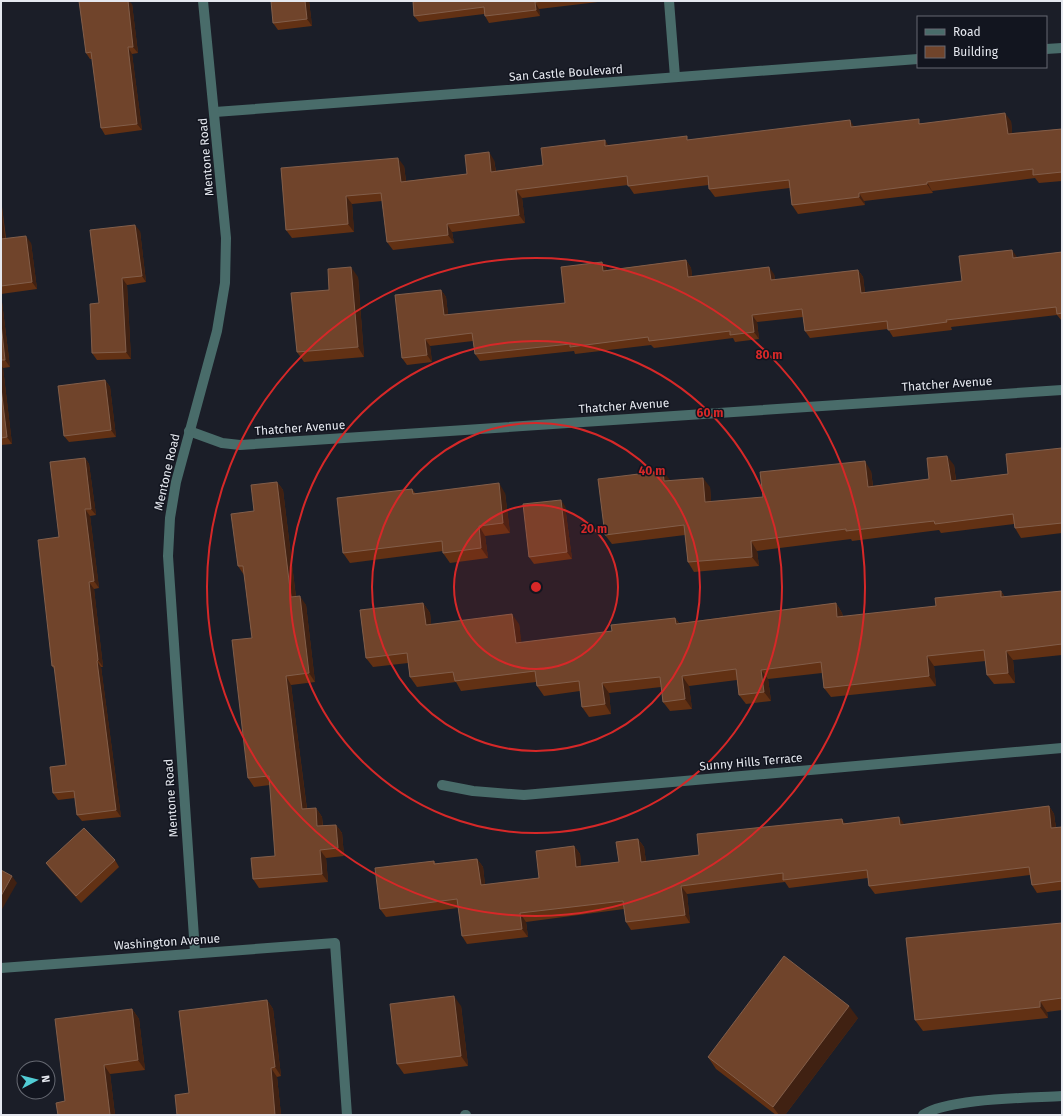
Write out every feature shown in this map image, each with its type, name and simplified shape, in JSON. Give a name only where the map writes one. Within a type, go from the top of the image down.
[{"type":"street","name":"Mentone Road","points":[[194,952],[168,556],[170,518],[189,431],[217,331],[225,283],[226,238],[215,112],[203,1]]},
{"type":"street","points":[[669,1],[675,77]]},
{"type":"street","points":[[1047,49],[1062,48]]},
{"type":"street","name":"San Castle Boulevard","points":[[215,112],[917,59]]},
{"type":"street","name":"Thatcher Avenue","points":[[189,431],[222,443],[240,445],[1062,390]]},
{"type":"street","name":"Sunny Hills Terrace","points":[[442,785],[473,791],[524,795],[1062,748]]},
{"type":"street","name":"Washington Avenue","points":[[1,968],[194,952],[335,943],[347,1115]]},
{"type":"street","points":[[923,1115],[930,1110],[950,1104],[1062,1096]]},
{"type":"building","points":[[79,1],[128,1],[133,47],[128,47],[137,124],[101,128],[91,52],[86,53]]},
{"type":"building","points":[[271,1],[305,1],[307,19],[273,23]]},
{"type":"building","points":[[413,1],[543,1],[535,2],[536,10],[485,16],[484,7],[414,16]]},
{"type":"building","points":[[1005,113],[1008,134],[1062,129],[1062,172],[1033,175],[1033,169],[927,182],[927,184],[859,193],[859,197],[792,205],[789,180],[709,189],[708,176],[628,186],[627,176],[516,190],[519,215],[447,224],[448,235],[387,242],[381,193],[346,196],[348,224],[286,230],[281,168],[398,158],[401,182],[467,174],[465,155],[489,152],[491,172],[543,165],[541,148],[605,140],[605,146],[687,136],[687,140],[850,120],[851,127],[919,119],[919,124]]},
{"type":"building","points":[[135,225],[142,276],[122,278],[126,352],[92,353],[90,304],[99,303],[90,230]]},
{"type":"building","points":[[26,236],[32,282],[1,286],[1,239]]},
{"type":"building","points":[[1012,250],[1013,258],[1062,252],[1062,313],[1057,314],[1056,307],[946,320],[947,322],[888,330],[887,321],[805,331],[802,309],[752,315],[754,332],[730,335],[730,331],[649,341],[648,337],[570,347],[570,344],[475,354],[472,333],[425,339],[427,355],[402,358],[395,295],[441,290],[444,315],[565,303],[561,267],[602,262],[603,271],[686,260],[688,277],[769,267],[771,280],[858,270],[861,293],[962,281],[959,256]]},
{"type":"building","points":[[351,267],[358,347],[297,352],[291,293],[329,290],[328,269]]},
{"type":"building","points":[[1,324],[5,360],[1,360]]},
{"type":"building","points":[[105,380],[111,430],[64,436],[58,386]]},
{"type":"building","points":[[1,388],[7,437],[1,438]]},
{"type":"building","points":[[1062,448],[1062,523],[1015,528],[1013,514],[935,524],[934,521],[846,531],[846,529],[751,541],[752,557],[688,562],[684,525],[605,535],[598,479],[663,471],[664,481],[703,478],[705,502],[763,497],[760,472],[865,461],[868,487],[929,479],[927,458],[947,456],[951,481],[1008,474],[1006,454]]},
{"type":"building","points":[[85,458],[91,509],[85,509],[94,581],[89,582],[97,661],[116,810],[77,815],[74,791],[53,793],[50,767],[66,765],[54,666],[52,666],[38,540],[59,537],[50,462]]},
{"type":"building","points":[[277,482],[291,597],[300,596],[309,673],[286,676],[302,809],[316,808],[317,826],[336,825],[338,848],[320,850],[322,874],[253,879],[251,858],[275,856],[269,776],[248,778],[232,640],[252,638],[243,566],[238,566],[231,514],[254,511],[251,485]]},
{"type":"building","points":[[499,483],[503,523],[479,526],[481,548],[443,553],[442,541],[343,553],[337,498],[412,489],[413,494]]},
{"type":"building","points":[[561,500],[567,552],[529,557],[523,504]]},
{"type":"building","points":[[1001,591],[1001,597],[1062,591],[1062,644],[1006,651],[1008,673],[987,675],[984,650],[927,656],[929,676],[824,688],[821,662],[761,670],[764,692],[739,695],[736,669],[682,676],[685,699],[663,702],[660,677],[602,683],[605,704],[582,707],[579,681],[537,686],[535,671],[455,681],[453,672],[410,677],[407,653],[366,658],[360,610],[423,603],[426,625],[512,614],[516,643],[612,631],[611,625],[675,618],[676,624],[836,603],[837,617],[936,606],[935,598]]},
{"type":"building","points":[[1049,806],[1051,828],[1062,827],[1062,881],[1032,885],[1029,867],[869,886],[867,870],[783,880],[783,873],[681,886],[685,915],[626,922],[623,901],[520,913],[522,929],[462,936],[457,899],[380,909],[375,868],[434,861],[434,864],[477,859],[481,885],[539,878],[536,851],[574,846],[576,867],[619,862],[616,842],[638,839],[641,862],[699,855],[697,834],[842,819],[843,824],[899,817],[900,825]]},
{"type":"building","points":[[84,828],[115,860],[76,896],[46,863]]},
{"type":"building","points":[[1,870],[12,876],[1,896]]},
{"type":"building","points":[[1062,923],[1062,998],[1040,1001],[1040,1007],[915,1020],[906,938]]},
{"type":"building","points":[[784,956],[849,1006],[773,1107],[708,1057]]},
{"type":"building","points":[[454,996],[461,1056],[397,1064],[390,1004]]},
{"type":"building","points":[[267,1000],[275,1067],[271,1068],[275,1115],[177,1115],[175,1095],[189,1093],[179,1011]]},
{"type":"building","points":[[132,1009],[138,1060],[104,1065],[110,1115],[58,1115],[56,1103],[65,1101],[55,1019]]}]
